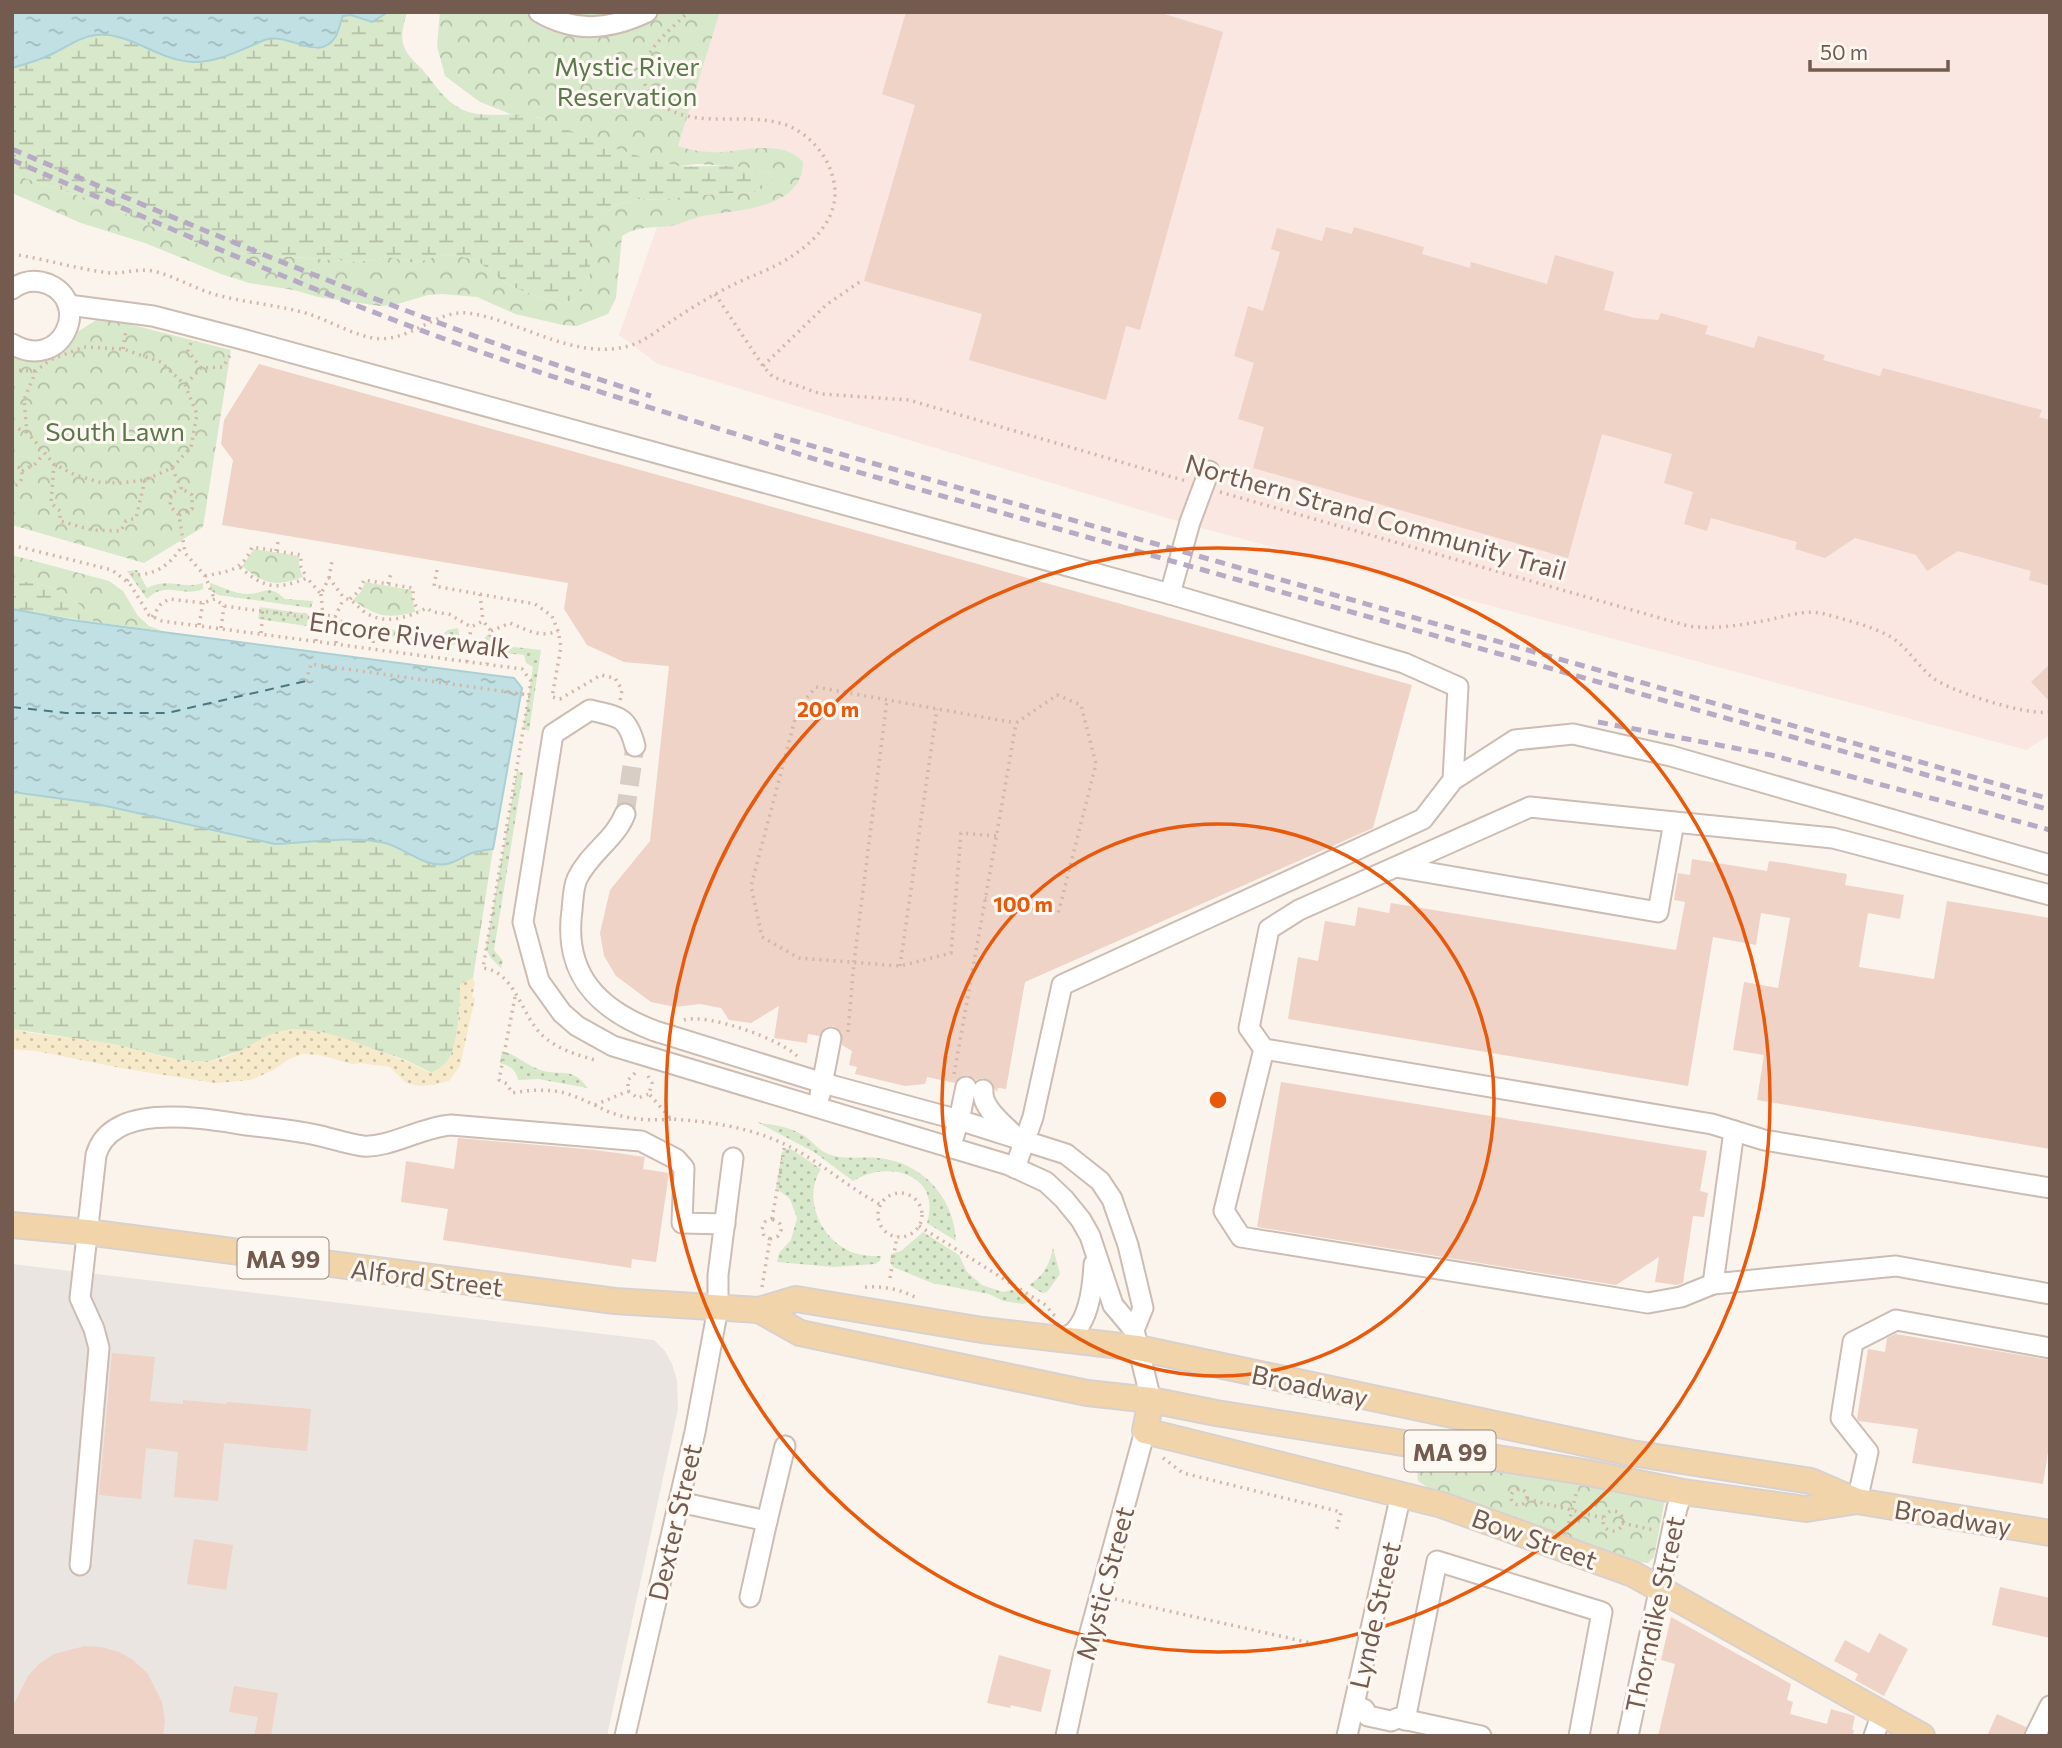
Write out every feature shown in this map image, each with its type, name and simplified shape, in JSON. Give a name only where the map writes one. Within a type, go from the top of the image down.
[{"type":"main road","name":"Alford Street","points":[[12,1225],[87,1232],[615,1301],[718,1307]]},
{"type":"main road","name":"Broadway","points":[[760,1299],[800,1333],[1028,1382],[1584,1472],[1683,1492],[1806,1509],[1857,1501]]},
{"type":"main road","name":"Broadway","points":[[718,1307],[760,1299],[796,1299],[982,1330],[1058,1327],[1136,1339],[1631,1453],[1811,1481],[1857,1501],[2050,1533]]},
{"type":"main road","points":[[1145,1432],[1151,1400]]},
{"type":"main road","name":"Bow Street","points":[[1145,1432],[1401,1494],[1490,1521],[1633,1574],[1661,1588],[1878,1725],[1922,1736]]},
{"type":"street","points":[[539,12],[570,26],[598,27],[647,12]]},
{"type":"street","points":[[12,289],[31,281],[43,282],[53,286],[68,305],[68,326],[64,337],[56,344],[47,350],[35,352],[12,344]]},
{"type":"street","points":[[68,305],[153,316],[238,338],[1170,594],[1404,663],[1458,687],[1452,780]]},
{"type":"street","points":[[1170,594],[1190,522],[1207,479]]},
{"type":"street","points":[[635,746],[630,729],[618,717],[590,710],[553,734],[523,922],[539,981],[562,1013],[577,1026],[613,1046],[1015,1168],[1046,1182],[1064,1199],[1090,1236],[1113,1305],[1136,1339],[1151,1400]]},
{"type":"street","points":[[1015,1168],[1062,985],[1423,819],[1452,780],[1515,740],[1573,734],[1671,756],[2050,865]]},
{"type":"street","points":[[2050,895],[1833,838],[1530,807],[1299,910],[1269,929],[1249,1028],[1264,1049],[1712,1124],[1764,1140],[2050,1188]]},
{"type":"street","points":[[625,814],[620,828],[592,856],[576,880],[569,930],[578,970],[600,1002],[631,1022],[655,1031],[825,1076],[1066,1154],[1100,1181],[1112,1199],[1128,1245],[1143,1308],[1136,1339]]},
{"type":"street","points":[[1396,867],[1658,912],[1674,822]]},
{"type":"street","points":[[817,1109],[839,1036]]},
{"type":"street","points":[[1264,1049],[1224,1211],[1241,1237],[1648,1303],[1681,1297],[1713,1284],[1896,1266],[2050,1294]]},
{"type":"street","points":[[950,1149],[971,1091],[982,1096],[992,1111],[1022,1140]]},
{"type":"street","points":[[80,1565],[99,1348],[80,1298],[96,1155],[102,1141],[119,1128],[141,1120],[180,1116],[314,1134],[361,1146],[376,1146],[429,1128],[451,1125],[641,1141],[676,1159],[684,1168],[682,1223],[725,1224]]},
{"type":"street","points":[[1713,1284],[1734,1130]]},
{"type":"street","name":"Dexter Street","points":[[625,1736],[695,1432],[718,1307],[718,1275],[733,1158]]},
{"type":"street","points":[[1058,1327],[1077,1330],[1093,1289],[1094,1252]]},
{"type":"street","points":[[1857,1501],[1868,1452],[1841,1418],[1853,1342],[1896,1320],[2050,1348]]},
{"type":"street","name":"Mystic Street","points":[[1066,1736],[1083,1658],[1145,1432]]},
{"type":"street","points":[[750,1597],[785,1446]]},
{"type":"street","name":"Thorndike Street","points":[[1628,1736],[1677,1508],[1683,1492]]},
{"type":"street","name":"Lynde Street","points":[[1347,1736],[1359,1707],[1401,1494]]},
{"type":"street","points":[[679,1502],[767,1521]]},
{"type":"street","points":[[1401,1719],[1437,1561],[1602,1612],[1579,1736]]},
{"type":"street","points":[[2035,1736],[2050,1706]]},
{"type":"street","points":[[1359,1707],[1368,1716],[1391,1721],[1401,1719],[1481,1736]]},
{"type":"path","points":[[12,254],[106,272],[153,271],[214,294],[296,311],[368,337],[403,336],[461,313],[573,345],[624,348],[644,339],[715,294],[772,268],[807,245],[824,226],[835,199],[835,187],[824,158],[810,140],[796,130],[774,122],[685,116],[668,109],[652,96],[644,79],[645,61],[656,44],[688,12]]},
{"type":"path","points":[[763,366],[826,305],[861,281]]},
{"type":"path","name":"Northern Strand Community Trail","points":[[715,294],[773,377],[821,394],[909,400],[1207,479],[1680,624],[1702,628],[1729,626],[1796,613],[1822,613],[1888,635],[1905,648],[1931,676],[1950,687],[2031,712],[2050,712]]},
{"type":"path","points":[[195,328],[188,351],[201,368]]},
{"type":"path","points":[[185,385],[201,368],[223,368],[238,338]]},
{"type":"path","points":[[12,426],[27,432],[54,464],[75,475],[99,482],[121,483],[145,480],[173,468],[191,447],[197,414],[185,385],[161,362],[123,349],[84,347],[50,360],[36,372],[24,400],[27,432]]},
{"type":"path","points":[[12,370],[36,372]]},
{"type":"path","points":[[22,471],[35,464],[44,454]]},
{"type":"path","points":[[12,463],[22,471],[21,480],[12,487]]},
{"type":"path","points":[[54,464],[51,503],[60,511],[60,522],[92,530],[121,531],[126,521],[136,518],[145,480]]},
{"type":"path","points":[[173,468],[181,488],[192,495],[192,509],[179,515]]},
{"type":"path","points":[[181,488],[171,494],[170,506],[179,515],[185,553],[205,576],[214,599],[224,606],[337,619],[358,624],[373,636],[373,649]]},
{"type":"path","points":[[276,551],[278,542]]},
{"type":"path","points":[[127,581],[132,575],[148,574],[166,566],[184,544]]},
{"type":"path","points":[[12,545],[107,568],[127,581],[152,617],[161,604],[169,599],[203,603],[214,599]]},
{"type":"path","points":[[205,576],[240,567],[252,547],[301,555],[301,567],[321,594]]},
{"type":"path","points":[[316,641],[321,617],[321,594],[329,578],[332,561]]},
{"type":"path","points":[[240,567],[254,580],[270,586],[288,586],[307,578]]},
{"type":"path","points":[[437,570],[434,586],[536,604],[552,616],[561,647],[552,697],[560,699],[601,676],[615,678],[622,690],[618,717]]},
{"type":"path","points":[[388,584],[391,573]]},
{"type":"path","points":[[329,578],[344,598],[381,619],[400,620],[427,608],[449,614],[471,627]]},
{"type":"path","points":[[350,600],[364,580],[413,589],[414,601],[419,611]]},
{"type":"path","points":[[480,594],[483,621],[491,631],[487,664]]},
{"type":"path","points":[[336,643],[337,619],[344,598]]},
{"type":"path","points":[[199,625],[203,603]]},
{"type":"path","points":[[221,628],[224,606]]},
{"type":"path","points":[[261,633],[263,612]]},
{"type":"path","name":"Encore Riverwalk","points":[[152,617],[168,622],[522,669],[531,681],[483,968],[502,976],[529,1020],[551,1042],[572,1053],[603,1062]]},
{"type":"path","points":[[471,627],[483,621]]},
{"type":"path","points":[[491,631],[510,623],[536,634],[549,635],[558,631]]},
{"type":"path","points":[[467,662],[471,627]]},
{"type":"path","points":[[306,681],[311,664],[529,695]]},
{"type":"path","points":[[985,898],[1058,914],[1096,764],[1081,705],[1057,695],[1016,723],[816,687],[798,708],[751,886],[762,937],[799,958],[900,966],[951,953],[961,833],[996,836]]},
{"type":"path","points":[[839,1036],[853,962],[887,700]]},
{"type":"path","points":[[900,966],[937,709]]},
{"type":"path","points":[[971,1091],[950,1094],[1016,723]]},
{"type":"path","points":[[515,995],[499,1080],[506,1084],[512,1093],[530,1090],[553,1091],[635,1119],[671,1119],[731,1125],[785,1144],[881,1205]]},
{"type":"path","points":[[675,1023],[693,1018],[707,1018],[783,1044],[825,1076]]},
{"type":"path","points":[[626,1069],[648,1076],[652,1083],[649,1094]]},
{"type":"path","points":[[628,1091],[628,1080],[640,1073]]},
{"type":"path","points":[[595,1105],[628,1091]]},
{"type":"path","points":[[628,1091],[638,1098],[649,1094]]},
{"type":"path","points":[[649,1094],[671,1119]]},
{"type":"path","points":[[772,1219],[785,1144]]},
{"type":"path","points":[[893,1195],[909,1195],[917,1201],[922,1211],[919,1226],[912,1234],[897,1237],[888,1233],[881,1225],[881,1205],[893,1195]]},
{"type":"path","points":[[772,1219],[779,1224],[781,1230],[778,1236],[770,1239],[764,1236],[762,1229],[765,1222],[772,1219]]},
{"type":"path","points":[[919,1226],[1044,1304],[1058,1327]]},
{"type":"path","points":[[890,1278],[897,1237]]},
{"type":"path","points":[[760,1299],[770,1239]]},
{"type":"path","points":[[1160,1456],[1183,1473],[1340,1512],[1336,1532]]},
{"type":"path","points":[[1566,1536],[1579,1484]]},
{"type":"path","points":[[1521,1489],[1526,1493],[1527,1499],[1523,1504],[1517,1504],[1512,1501],[1511,1494],[1521,1489]]},
{"type":"path","points":[[1527,1499],[1603,1518]]},
{"type":"path","points":[[1615,1511],[1621,1515],[1622,1523],[1618,1529],[1611,1530],[1604,1526],[1603,1518],[1608,1512],[1615,1511]]},
{"type":"path","points":[[1622,1523],[1659,1532]]},
{"type":"path","points":[[1608,1539],[1611,1530]]},
{"type":"path","points":[[1113,1599],[1311,1643]]},
{"type":"shaded area","points":[[720,12],[2050,12],[2050,735],[2026,750],[1187,524],[658,364],[619,335],[656,230],[664,199],[723,167],[678,146]]},
{"type":"shaded area","points":[[12,1264],[654,1340],[665,1351],[672,1364],[677,1380],[678,1409],[607,1736],[12,1736]]},
{"type":"green space","points":[[388,12],[407,12],[402,35],[406,52],[457,107],[481,114],[534,116],[667,164],[751,168],[772,175],[773,179],[768,186],[755,192],[661,200],[639,199],[614,206],[604,215],[591,235],[590,274],[579,297],[558,303],[517,289],[476,260],[447,254],[414,263],[389,257],[358,262],[225,252],[157,229],[107,205],[12,174],[12,68],[53,53],[74,41],[93,35],[126,38],[142,47],[205,62],[268,39],[284,39],[315,49],[328,45],[337,35],[343,16],[351,15],[372,22]]},
{"type":"green space","name":"Mystic River Reservation","points":[[440,12],[720,12],[678,146],[712,152],[754,148],[786,151],[803,162],[800,177],[793,189],[767,204],[702,216],[670,226],[639,229],[622,236],[616,298],[608,314],[577,326],[515,314],[477,297],[428,295],[394,305],[380,306],[249,283],[145,243],[81,223],[12,193],[12,174],[107,205],[157,229],[225,252],[358,262],[389,257],[414,263],[447,254],[476,260],[517,289],[558,303],[579,297],[590,274],[590,235],[614,206],[639,199],[661,200],[755,192],[768,186],[773,179],[772,175],[764,171],[745,167],[698,164],[679,166],[653,161],[581,136],[538,117],[513,115],[480,102],[445,76],[437,46]]},
{"type":"green space","name":"South Lawn","points":[[101,317],[231,350],[203,527],[144,563],[12,525],[12,346],[38,357]]},
{"type":"green space","points":[[254,549],[299,556],[303,577],[277,583],[257,577],[242,566]]},
{"type":"green space","points":[[12,555],[109,581],[123,591],[138,616],[149,626],[163,631],[94,622],[79,604],[59,591],[36,583],[12,581]]},
{"type":"green space","points":[[137,570],[147,588],[169,583],[203,583],[203,589],[188,592],[161,591],[147,599],[127,571]]},
{"type":"green space","points":[[12,581],[48,586],[69,596],[94,622],[12,609]]},
{"type":"green space","points":[[365,582],[411,590],[415,612],[390,616],[361,606],[353,600],[361,592]]},
{"type":"green space","points":[[210,583],[238,593],[270,590],[285,599],[313,601],[311,608],[218,595],[210,590]]},
{"type":"green space","points":[[260,607],[308,614],[307,626],[258,619]]},
{"type":"green space","points":[[381,628],[439,637],[448,630],[458,628],[460,639],[457,644],[451,645],[370,633],[371,629]]},
{"type":"green space","points":[[488,634],[505,646],[541,650],[529,731],[523,729],[533,667],[526,663],[524,655],[489,648],[484,639]]},
{"type":"green space","points":[[517,771],[523,773],[494,950],[503,961],[501,968],[490,957],[486,948]]},
{"type":"green space","points":[[12,792],[93,803],[275,844],[344,840],[385,843],[438,864],[493,849],[473,978],[460,985],[458,1026],[454,1047],[446,1063],[432,1073],[406,1060],[322,1032],[239,1051],[207,1062],[180,1060],[112,1044],[12,1029]]},
{"type":"green space","points":[[502,1051],[538,1069],[576,1076],[588,1088],[538,1079],[518,1080],[512,1068],[500,1063]]},
{"type":"green space","points":[[757,1122],[798,1132],[830,1155],[878,1158],[908,1166],[933,1184],[942,1196],[954,1225],[956,1241],[927,1223],[930,1207],[927,1193],[920,1183],[909,1176],[882,1172],[853,1181],[814,1152]]},
{"type":"green space","points":[[791,1149],[821,1169],[813,1194],[819,1220],[826,1231],[846,1249],[861,1255],[881,1256],[880,1261],[875,1264],[834,1267],[777,1262],[779,1253],[791,1240],[797,1218],[790,1199],[776,1188],[782,1152]]},
{"type":"green space","points":[[923,1232],[959,1255],[967,1272],[982,1285],[1003,1292],[1016,1289],[1032,1299],[1032,1302],[1023,1304],[1003,1301],[989,1294],[932,1283],[893,1267],[890,1262],[891,1254],[901,1251]]},
{"type":"green space","points":[[1053,1248],[1060,1274],[1047,1292],[1042,1293],[1029,1285],[1039,1278],[1045,1269]]},
{"type":"green space","points":[[1421,1457],[1665,1499],[1654,1557],[1648,1563],[1639,1562],[1430,1489],[1418,1481],[1417,1471]]},
{"type":"sand","points":[[473,978],[475,983],[472,997],[475,998],[460,1066],[449,1081],[433,1085],[406,1083],[390,1067],[352,1064],[320,1055],[303,1054],[289,1059],[251,1080],[215,1083],[12,1049],[12,1029],[100,1042],[183,1060],[206,1061],[229,1056],[284,1030],[296,1029],[350,1040],[432,1073],[446,1063],[454,1047],[460,984]]},
{"type":"water","points":[[12,12],[388,12],[372,22],[351,15],[343,16],[336,36],[322,47],[268,39],[223,57],[192,62],[167,57],[121,38],[96,35],[12,68]]},
{"type":"water","points":[[12,609],[71,620],[514,678],[522,688],[493,849],[438,864],[385,843],[344,840],[275,844],[93,803],[12,792]]},
{"type":"building","points":[[906,12],[1158,12],[1223,32],[1140,330],[1126,326],[1106,400],[969,360],[982,314],[864,281],[915,105],[882,94]]},
{"type":"building","points":[[1326,227],[1352,234],[1354,227],[1424,247],[1422,254],[1470,268],[1471,262],[1547,284],[1555,255],[1614,272],[1604,310],[1635,318],[1658,320],[1661,313],[1708,326],[1705,334],[1754,348],[1758,336],[1825,355],[1823,360],[1880,376],[1883,368],[2042,410],[2039,417],[2050,420],[2050,586],[2029,580],[2031,571],[1958,551],[1927,571],[1916,555],[1855,538],[1825,558],[1795,549],[1797,542],[1711,518],[1707,531],[1684,524],[1693,492],[1664,483],[1672,454],[1602,434],[1568,558],[1253,468],[1264,427],[1238,419],[1254,363],[1234,356],[1248,306],[1263,311],[1280,252],[1271,249],[1277,228],[1322,241]]},
{"type":"building","points":[[259,364],[1412,685],[1373,828],[1025,982],[1006,1089],[998,1088],[997,1092],[989,1080],[976,1080],[968,1075],[962,1076],[955,1083],[927,1077],[925,1084],[905,1086],[855,1074],[857,1067],[849,1065],[852,1051],[842,1045],[842,1033],[834,1026],[826,1027],[819,1036],[808,1034],[807,1043],[774,1038],[779,1006],[751,1023],[729,1020],[721,1008],[700,1004],[675,1007],[651,1002],[616,976],[604,956],[600,933],[610,890],[650,841],[669,666],[624,662],[587,645],[564,609],[568,583],[222,525],[233,460],[221,444],[224,420]]},
{"type":"building","points":[[2050,664],[2050,702],[2031,682]]},
{"type":"building","points":[[1692,859],[1767,871],[1769,861],[1784,863],[1847,874],[1845,885],[1904,895],[1900,919],[1868,913],[1859,967],[1934,979],[1947,901],[2050,918],[2050,1149],[1757,1100],[1764,1055],[1733,1050],[1744,982],[1778,988],[1790,918],[1761,913],[1756,945],[1713,937],[1688,1086],[1288,1019],[1298,957],[1318,961],[1325,921],[1355,926],[1358,907],[1389,913],[1391,903],[1676,950],[1685,902],[1674,900],[1678,873],[1690,875]]},
{"type":"building","points":[[1281,1082],[1707,1151],[1700,1191],[1708,1193],[1704,1217],[1693,1216],[1683,1283],[1676,1285],[1655,1282],[1659,1257],[1616,1285],[1257,1227]]},
{"type":"building","points":[[458,1138],[645,1157],[643,1169],[669,1173],[656,1262],[632,1259],[631,1268],[443,1240],[448,1209],[401,1202],[406,1161],[454,1169]]},
{"type":"building","points":[[1896,1334],[2050,1360],[2050,1439],[2043,1484],[1912,1463],[1918,1429],[1859,1421],[1857,1418],[1868,1349],[1885,1352],[1887,1338]]},
{"type":"building","points":[[112,1353],[155,1357],[150,1401],[183,1404],[183,1400],[227,1402],[311,1409],[307,1451],[224,1443],[218,1501],[174,1497],[178,1452],[146,1448],[141,1499],[99,1495]]},
{"type":"building","points":[[194,1539],[233,1545],[226,1590],[187,1584]]},
{"type":"building","points":[[2000,1587],[2050,1598],[2050,1638],[1992,1625]]},
{"type":"building","points":[[1671,1617],[1791,1684],[1787,1700],[1793,1702],[1790,1714],[1827,1724],[1831,1709],[1855,1716],[1853,1736],[1658,1736],[1675,1664],[1661,1660]]},
{"type":"building","points":[[1879,1633],[1908,1649],[1884,1696],[1855,1680],[1858,1674],[1834,1661],[1845,1640],[1869,1653]]},
{"type":"building","points":[[85,1646],[119,1652],[148,1674],[162,1702],[165,1721],[163,1736],[13,1736],[14,1704],[28,1676],[54,1654]]},
{"type":"building","points":[[999,1655],[1051,1670],[1041,1712],[987,1703]]},
{"type":"building","points":[[234,1686],[278,1693],[271,1736],[254,1736],[258,1717],[229,1712]]},
{"type":"building","points":[[1997,1714],[2026,1727],[2023,1736],[1987,1736]]},
{"type":"ferry route","points":[[12,707],[66,713],[167,713],[306,681]]},
{"type":"tunnel","points":[[625,814],[635,746]]},
{"type":"railway","points":[[12,149],[249,249],[408,311],[651,396]]},
{"type":"railway","points":[[12,160],[350,303],[464,346],[602,392],[833,465],[2050,810]]},
{"type":"railway","points":[[774,435],[2050,799]]},
{"type":"railway","points":[[1598,722],[1771,755],[2050,830]]}]
